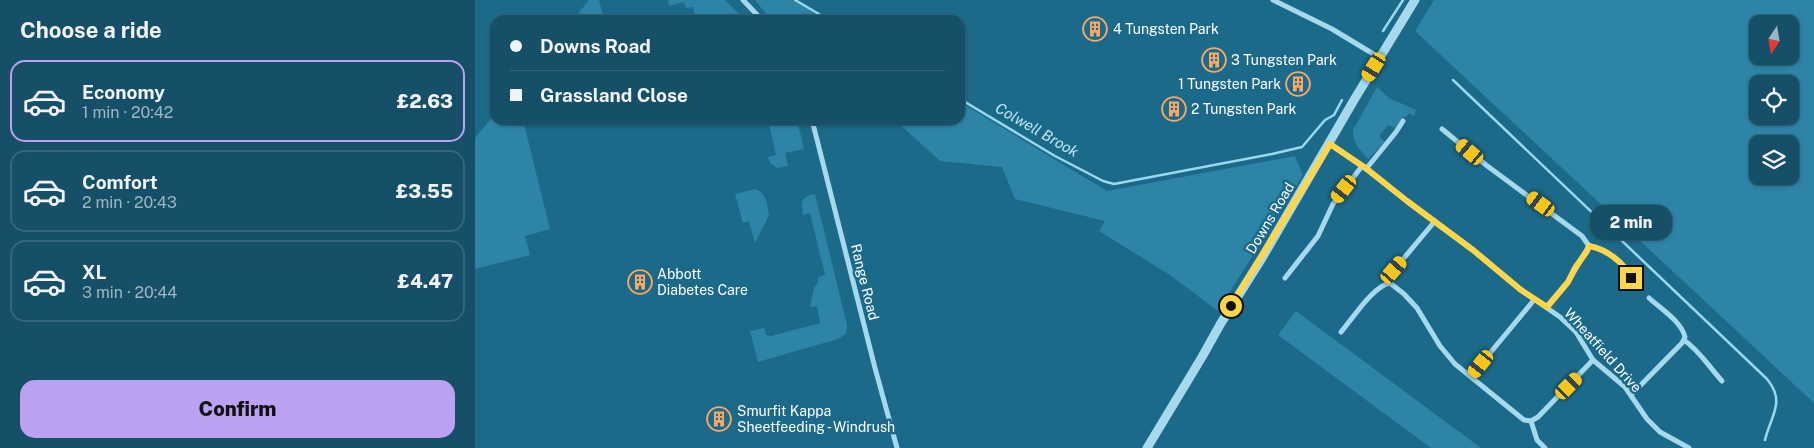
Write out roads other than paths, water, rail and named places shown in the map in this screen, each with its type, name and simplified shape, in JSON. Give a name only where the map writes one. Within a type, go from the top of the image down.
[{"type":"street","points":[[743,0],[757,15]]},
{"type":"street","points":[[1273,0],[1332,29],[1379,58]]},
{"type":"street","name":"Downs Road","points":[[1147,448],[1415,0]]},
{"type":"street","points":[[1285,278],[1318,236],[1333,204],[1393,136],[1403,120]]},
{"type":"street","name":"Range Road","points":[[813,125],[872,358],[897,448]]},
{"type":"street","points":[[1442,129],[1486,165],[1582,236],[1589,246],[1600,248],[1610,254],[1625,268],[1631,278]]},
{"type":"street","name":"Wheatfield Drive","points":[[1330,144],[1364,167],[1394,192],[1473,250],[1533,300],[1547,307],[1571,327],[1593,360],[1614,376],[1631,395],[1647,419],[1671,439],[1689,448]]},
{"type":"street","points":[[1390,283],[1394,270],[1435,221]]},
{"type":"street","points":[[1547,307],[1568,282],[1589,246]]},
{"type":"street","points":[[1341,332],[1375,291],[1384,284],[1390,283],[1417,308],[1447,355],[1519,417],[1531,421],[1538,417],[1593,360]]},
{"type":"street","points":[[1649,298],[1678,324],[1683,330],[1684,340],[1699,352],[1722,381]]},
{"type":"street","points":[[1471,376],[1533,300]]},
{"type":"street","points":[[1631,395],[1684,340]]},
{"type":"street","points":[[1531,421],[1537,440],[1545,448]]},
{"type":"waterway","name":"Colwell Brook","points":[[795,0],[820,15]]},
{"type":"waterway","points":[[1383,31],[1403,0]]},
{"type":"waterway","points":[[1453,80],[1767,379],[1773,387],[1776,402],[1765,440]]},
{"type":"waterway","points":[[965,102],[1055,156],[1103,181],[1114,184],[1302,147],[1325,120],[1334,115],[1342,100]]},
{"type":"place","name":"4 Tungsten Park","points":[[1095,29]]},
{"type":"place","name":"3 Tungsten Park","points":[[1214,60]]},
{"type":"place","name":"1 Tungsten Park","points":[[1298,84]]},
{"type":"place","name":"2 Tungsten Park","points":[[1174,109]]},
{"type":"place","name":"Abbott Diabetes Care","points":[[640,282]]},
{"type":"place","name":"Smurfit Kappa Sheetfeeding - Windrush","points":[[719,419]]}]
